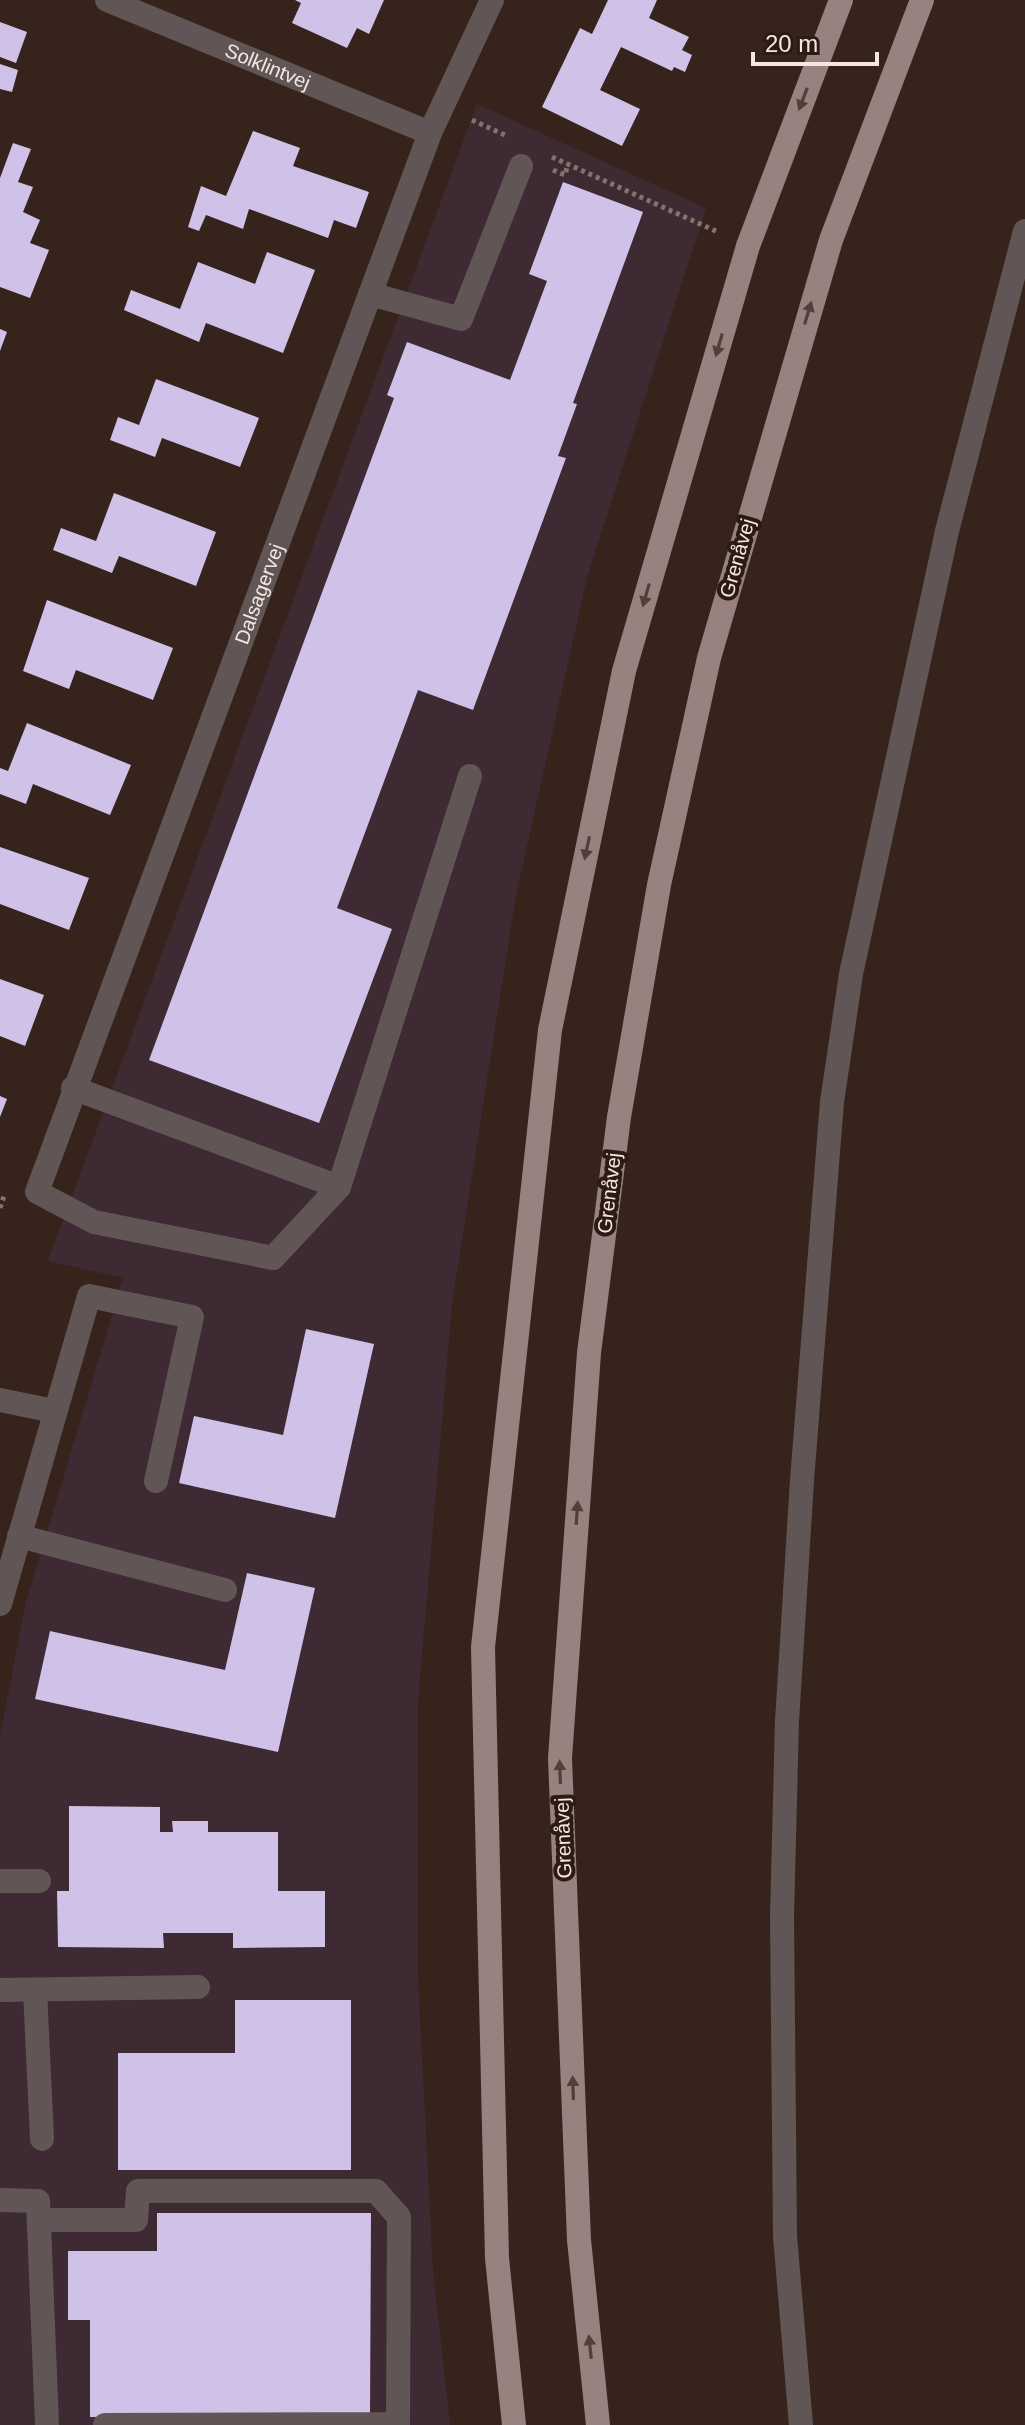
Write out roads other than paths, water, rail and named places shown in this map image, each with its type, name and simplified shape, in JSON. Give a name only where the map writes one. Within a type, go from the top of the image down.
[{"type":"main road","points":[[514,2425],[497,2258],[485,1631],[550,1030],[624,671],[748,246],[841,0]]},
{"type":"main road","name":"Grenåvej","points":[[598,2425],[579,2240],[560,1758],[589,1353],[619,1117],[659,885],[709,658],[831,240],[922,0]]},
{"type":"street","name":"Solklintvej","points":[[107,0],[430,133]]},
{"type":"street","name":"Dalsagervej","points":[[339,1187],[273,1258],[94,1222],[37,1192],[73,1088],[430,133],[492,0]]},
{"type":"street","points":[[370,294],[461,319],[531,159]]},
{"type":"street","points":[[801,2425],[785,2236],[782,1916],[787,1721],[801,1495],[832,1102],[851,974],[940,561],[1025,231]]},
{"type":"street","points":[[73,1088],[339,1187],[470,776]]},
{"type":"street","points":[[0,1604],[89,1296],[192,1317],[156,1481]]},
{"type":"street","points":[[0,1400],[54,1411]]},
{"type":"street","points":[[19,1536],[225,1590]]},
{"type":"street","points":[[0,1881],[39,1881]]},
{"type":"street","points":[[0,1990],[198,1987]]},
{"type":"street","points":[[35,1990],[42,2139]]},
{"type":"street","points":[[39,2220],[136,2220],[138,2191],[376,2191],[399,2217],[398,2424],[105,2425]]},
{"type":"street","points":[[0,2200],[38,2201],[47,2425]]}]
